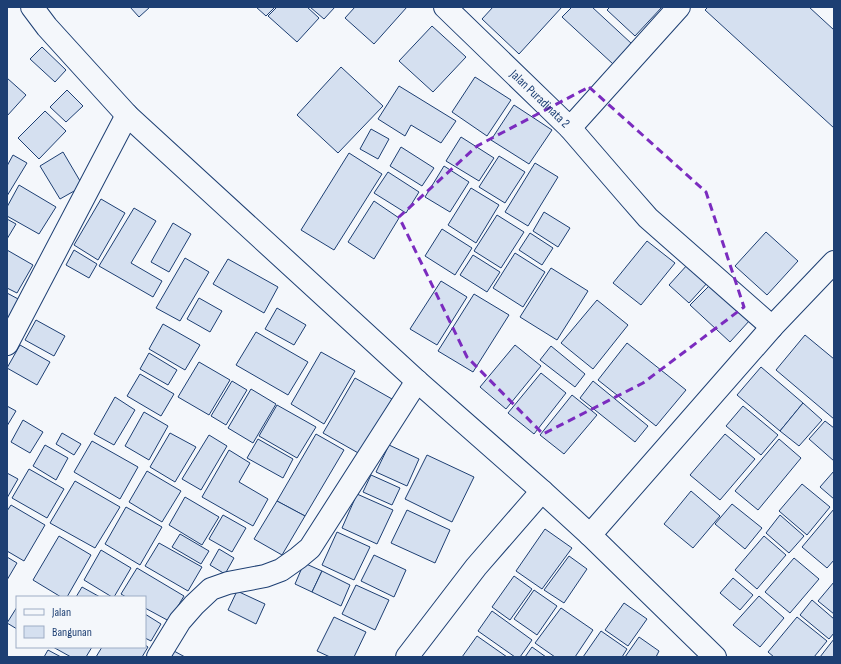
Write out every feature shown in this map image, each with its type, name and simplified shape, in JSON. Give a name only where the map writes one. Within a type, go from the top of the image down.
[{"type":"street","points":[[32,7],[47,27],[127,115],[417,381],[590,535],[715,657]]},
{"type":"street","name":"Jalan Puradinata 2","points":[[445,7],[570,128],[679,7]]},
{"type":"street","points":[[7,344],[127,115]]},
{"type":"street","points":[[570,128],[648,218],[772,328]]},
{"type":"street","points":[[590,535],[772,328],[834,262]]},
{"type":"street","points":[[158,657],[180,622],[194,605],[211,589],[228,583],[265,576],[281,570],[310,548],[417,381]]},
{"type":"street","points":[[407,657],[476,567],[542,491]]},
{"type":"highlighted area","points":[[589,87],[706,192],[744,307],[643,383],[543,434],[467,357],[399,217],[477,146]]},
{"type":"building","points":[[130,7],[150,7],[139,17]]},
{"type":"building","points":[[256,7],[275,7],[266,16]]},
{"type":"building","points":[[277,7],[307,7],[319,18],[297,42],[268,16]]},
{"type":"building","points":[[310,7],[335,7],[324,19]]},
{"type":"building","points":[[355,7],[407,7],[374,44],[345,18]]},
{"type":"building","points":[[493,7],[562,7],[519,54],[482,19]]},
{"type":"building","points":[[572,7],[592,7],[632,44],[613,64],[562,17]]},
{"type":"building","points":[[610,7],[662,7],[635,36],[607,10]]},
{"type":"building","points":[[708,7],[809,7],[834,30],[834,128],[705,10]]},
{"type":"building","points":[[432,26],[466,57],[433,92],[399,61]]},
{"type":"building","points":[[42,47],[66,70],[55,82],[30,59]]},
{"type":"building","points":[[341,67],[383,106],[338,153],[297,115]]},
{"type":"building","points":[[475,77],[511,100],[487,136],[452,112]]},
{"type":"building","points":[[7,78],[26,95],[7,116]]},
{"type":"building","points":[[399,86],[456,121],[441,143],[411,125],[405,136],[378,119]]},
{"type":"building","points":[[67,90],[83,106],[66,122],[50,107]]},
{"type":"building","points":[[514,105],[552,130],[529,164],[491,140]]},
{"type":"building","points":[[45,111],[66,131],[39,159],[18,138]]},
{"type":"building","points":[[371,129],[389,139],[378,159],[360,149]]},
{"type":"building","points":[[461,137],[494,158],[479,181],[446,161]]},
{"type":"building","points":[[401,147],[434,168],[422,186],[390,166]]},
{"type":"building","points":[[63,152],[83,186],[60,199],[40,166]]},
{"type":"building","points":[[349,153],[382,174],[334,250],[301,230]]},
{"type":"building","points":[[13,155],[27,163],[7,196],[7,166]]},
{"type":"building","points":[[499,156],[525,172],[505,203],[479,187]]},
{"type":"building","points":[[535,163],[558,177],[528,226],[505,212]]},
{"type":"building","points":[[444,166],[469,182],[450,212],[425,197]]},
{"type":"building","points":[[388,172],[419,192],[406,213],[374,193]]},
{"type":"building","points":[[19,185],[56,207],[39,234],[7,216],[7,207]]},
{"type":"building","points":[[471,188],[499,205],[476,243],[448,225]]},
{"type":"building","points":[[101,199],[125,213],[98,260],[74,245]]},
{"type":"building","points":[[374,201],[399,218],[374,259],[348,242]]},
{"type":"building","points":[[134,208],[156,221],[131,263],[162,281],[153,297],[99,266]]},
{"type":"building","points":[[544,212],[570,228],[558,247],[533,231]]},
{"type":"building","points":[[497,215],[524,232],[501,268],[474,251]]},
{"type":"building","points":[[7,219],[16,224],[7,239]]},
{"type":"building","points":[[173,223],[191,234],[169,272],[151,262]]},
{"type":"building","points":[[442,229],[472,248],[455,275],[425,256]]},
{"type":"building","points":[[766,232],[798,261],[767,295],[735,266]]},
{"type":"building","points":[[530,233],[553,248],[542,265],[519,250]]},
{"type":"building","points":[[647,241],[675,263],[641,305],[613,283]]},
{"type":"building","points":[[7,250],[33,265],[17,293],[7,288]]},
{"type":"building","points":[[74,250],[97,264],[89,278],[66,265]]},
{"type":"building","points":[[515,253],[545,272],[523,307],[493,288]]},
{"type":"building","points":[[473,255],[500,272],[487,292],[460,275]]},
{"type":"building","points":[[185,258],[209,272],[180,321],[156,308]]},
{"type":"building","points":[[228,259],[278,287],[264,313],[213,284]]},
{"type":"building","points":[[688,264],[708,282],[689,303],[669,285]]},
{"type":"building","points":[[551,268],[588,291],[557,340],[520,317]]},
{"type":"building","points":[[441,281],[467,297],[437,345],[410,329]]},
{"type":"building","points":[[711,284],[750,320],[730,342],[690,305]]},
{"type":"building","points":[[7,293],[20,300],[7,322]]},
{"type":"building","points":[[474,294],[509,315],[473,372],[438,351]]},
{"type":"building","points":[[199,298],[222,311],[210,332],[187,319]]},
{"type":"building","points":[[597,300],[628,325],[593,369],[561,343]]},
{"type":"building","points":[[277,308],[306,325],[294,345],[265,329]]},
{"type":"building","points":[[36,320],[65,336],[54,356],[25,340]]},
{"type":"building","points":[[163,324],[200,345],[185,370],[149,349]]},
{"type":"building","points":[[256,332],[308,362],[288,395],[236,365]]},
{"type":"building","points":[[805,335],[834,359],[834,419],[776,370]]},
{"type":"building","points":[[627,343],[686,390],[656,426],[598,380]]},
{"type":"building","points":[[20,345],[50,362],[37,385],[7,368]]},
{"type":"building","points":[[515,345],[541,366],[506,409],[480,387]]},
{"type":"building","points":[[551,346],[585,374],[575,387],[540,360]]},
{"type":"building","points":[[321,352],[355,371],[324,424],[291,404]]},
{"type":"building","points":[[149,353],[177,370],[168,385],[140,369]]},
{"type":"building","points":[[199,362],[230,380],[209,415],[178,397]]},
{"type":"building","points":[[761,367],[803,403],[780,431],[737,395]]},
{"type":"building","points":[[541,373],[566,393],[534,434],[508,413]]},
{"type":"building","points":[[140,374],[174,394],[161,416],[127,396]]},
{"type":"building","points":[[355,378],[392,399],[360,454],[323,433]]},
{"type":"building","points":[[232,381],[247,390],[226,425],[211,416]]},
{"type":"building","points":[[593,381],[648,426],[635,442],[580,398]]},
{"type":"building","points":[[251,389],[276,404],[253,443],[228,428]]},
{"type":"building","points":[[572,395],[597,415],[564,454],[540,435]]},
{"type":"building","points":[[115,397],[135,410],[114,445],[94,434]]},
{"type":"building","points":[[803,403],[822,420],[799,446],[780,431]]},
{"type":"building","points":[[277,405],[316,427],[297,458],[259,436]]},
{"type":"building","points":[[7,406],[16,411],[7,426]]},
{"type":"building","points":[[743,406],[778,435],[761,455],[726,426]]},
{"type":"building","points":[[144,412],[168,426],[149,460],[125,446]]},
{"type":"building","points":[[23,420],[43,432],[30,453],[11,442]]},
{"type":"building","points":[[825,421],[834,428],[834,461],[809,439]]},
{"type":"building","points":[[62,433],[81,444],[74,455],[56,444]]},
{"type":"building","points":[[170,433],[196,447],[175,482],[150,467]]},
{"type":"building","points":[[316,434],[344,450],[305,516],[277,501]]},
{"type":"building","points":[[725,434],[755,459],[720,500],[690,475]]},
{"type":"building","points":[[209,435],[227,446],[201,490],[182,479]]},
{"type":"building","points":[[258,439],[293,459],[283,478],[247,458]]},
{"type":"building","points":[[779,439],[801,458],[758,510],[735,491]]},
{"type":"building","points":[[92,441],[138,467],[120,499],[74,472]]},
{"type":"building","points":[[45,445],[68,458],[56,480],[33,466]]},
{"type":"building","points":[[389,445],[419,459],[407,486],[376,472]]},
{"type":"building","points":[[229,450],[250,463],[239,482],[268,499],[253,526],[202,497]]},
{"type":"building","points":[[427,455],[474,477],[452,522],[405,499]]},
{"type":"building","points":[[29,469],[64,489],[47,518],[12,498]]},
{"type":"building","points":[[147,471],[181,491],[162,522],[129,502]]},
{"type":"building","points":[[834,471],[834,499],[820,487]]},
{"type":"building","points":[[7,473],[18,479],[7,498]]},
{"type":"building","points":[[371,475],[400,488],[392,505],[363,492]]},
{"type":"building","points":[[75,481],[120,507],[95,548],[50,523]]},
{"type":"building","points":[[802,484],[830,507],[807,535],[779,511]]},
{"type":"building","points":[[691,491],[720,516],[693,548],[664,524]]},
{"type":"building","points":[[357,494],[393,510],[377,544],[342,528]]},
{"type":"building","points":[[185,497],[219,517],[202,545],[169,525]]},
{"type":"building","points":[[277,501],[305,516],[282,555],[254,539]]},
{"type":"building","points":[[732,504],[762,528],[745,549],[715,524]]},
{"type":"building","points":[[11,505],[45,525],[24,561],[7,551],[7,511]]},
{"type":"building","points":[[126,507],[162,527],[140,565],[105,544]]},
{"type":"building","points":[[834,509],[834,560],[827,568],[802,547]]},
{"type":"building","points":[[407,510],[450,530],[435,563],[391,543]]},
{"type":"building","points":[[223,515],[246,528],[232,552],[209,539]]},
{"type":"building","points":[[780,515],[804,536],[789,553],[766,533]]},
{"type":"building","points":[[545,529],[572,548],[542,589],[516,571]]},
{"type":"building","points":[[337,532],[370,547],[354,580],[322,565]]},
{"type":"building","points":[[180,534],[209,551],[201,564],[172,547]]},
{"type":"building","points":[[59,536],[91,555],[68,596],[59,596],[33,580]]},
{"type":"building","points":[[764,536],[786,555],[757,589],[735,570]]},
{"type":"building","points":[[159,543],[202,567],[188,591],[145,566]]},
{"type":"building","points":[[219,549],[234,558],[225,574],[210,565]]},
{"type":"building","points":[[101,550],[131,568],[115,596],[110,596],[84,580]]},
{"type":"building","points":[[374,555],[406,570],[394,597],[361,581]]},
{"type":"building","points":[[569,556],[587,569],[564,603],[544,590]]},
{"type":"building","points":[[7,557],[17,563],[7,580]]},
{"type":"building","points":[[794,558],[819,579],[790,613],[765,592]]},
{"type":"building","points":[[304,563],[322,571],[312,592],[295,584]]},
{"type":"building","points":[[137,568],[184,596],[169,621],[146,609],[146,596],[124,596],[121,594]]},
{"type":"building","points":[[322,571],[350,585],[341,606],[312,592]]},
{"type":"building","points":[[514,576],[532,589],[510,620],[492,607]]},
{"type":"building","points":[[733,578],[753,595],[740,610],[720,593]]},
{"type":"building","points":[[834,582],[834,614],[818,601]]},
{"type":"building","points":[[356,585],[389,600],[375,630],[342,614]]},
{"type":"building","points":[[82,587],[98,596],[77,596]]},
{"type":"building","points":[[534,590],[557,606],[537,635],[514,619]]},
{"type":"building","points":[[237,591],[265,604],[256,624],[228,610]]},
{"type":"building","points":[[759,596],[784,618],[760,647],[733,625]]},
{"type":"building","points":[[812,600],[834,619],[834,633],[829,639],[800,615]]},
{"type":"building","points":[[624,603],[647,619],[628,646],[605,630]]},
{"type":"building","points":[[561,608],[593,630],[575,657],[555,657],[535,643]]},
{"type":"building","points":[[16,609],[16,628],[7,623]]},
{"type":"building","points":[[492,611],[532,640],[520,657],[515,657],[478,631]]},
{"type":"building","points":[[146,615],[161,624],[151,641],[146,638]]},
{"type":"building","points":[[334,617],[366,632],[354,657],[330,657],[317,651]]},
{"type":"building","points":[[797,617],[827,641],[814,657],[774,657],[768,652]]},
{"type":"building","points":[[601,631],[627,649],[622,657],[583,657]]},
{"type":"building","points":[[477,636],[507,657],[462,657]]},
{"type":"building","points":[[639,637],[659,651],[656,657],[625,657]]},
{"type":"building","points":[[834,639],[834,657],[820,657]]},
{"type":"building","points":[[146,646],[148,647],[142,657],[96,657],[101,648],[146,648]]},
{"type":"building","points":[[532,647],[546,657],[525,657]]},
{"type":"building","points":[[55,648],[91,648],[86,657],[71,657]]},
{"type":"building","points":[[48,650],[61,657],[44,657]]},
{"type":"building","points":[[174,651],[185,657],[171,657]]}]
